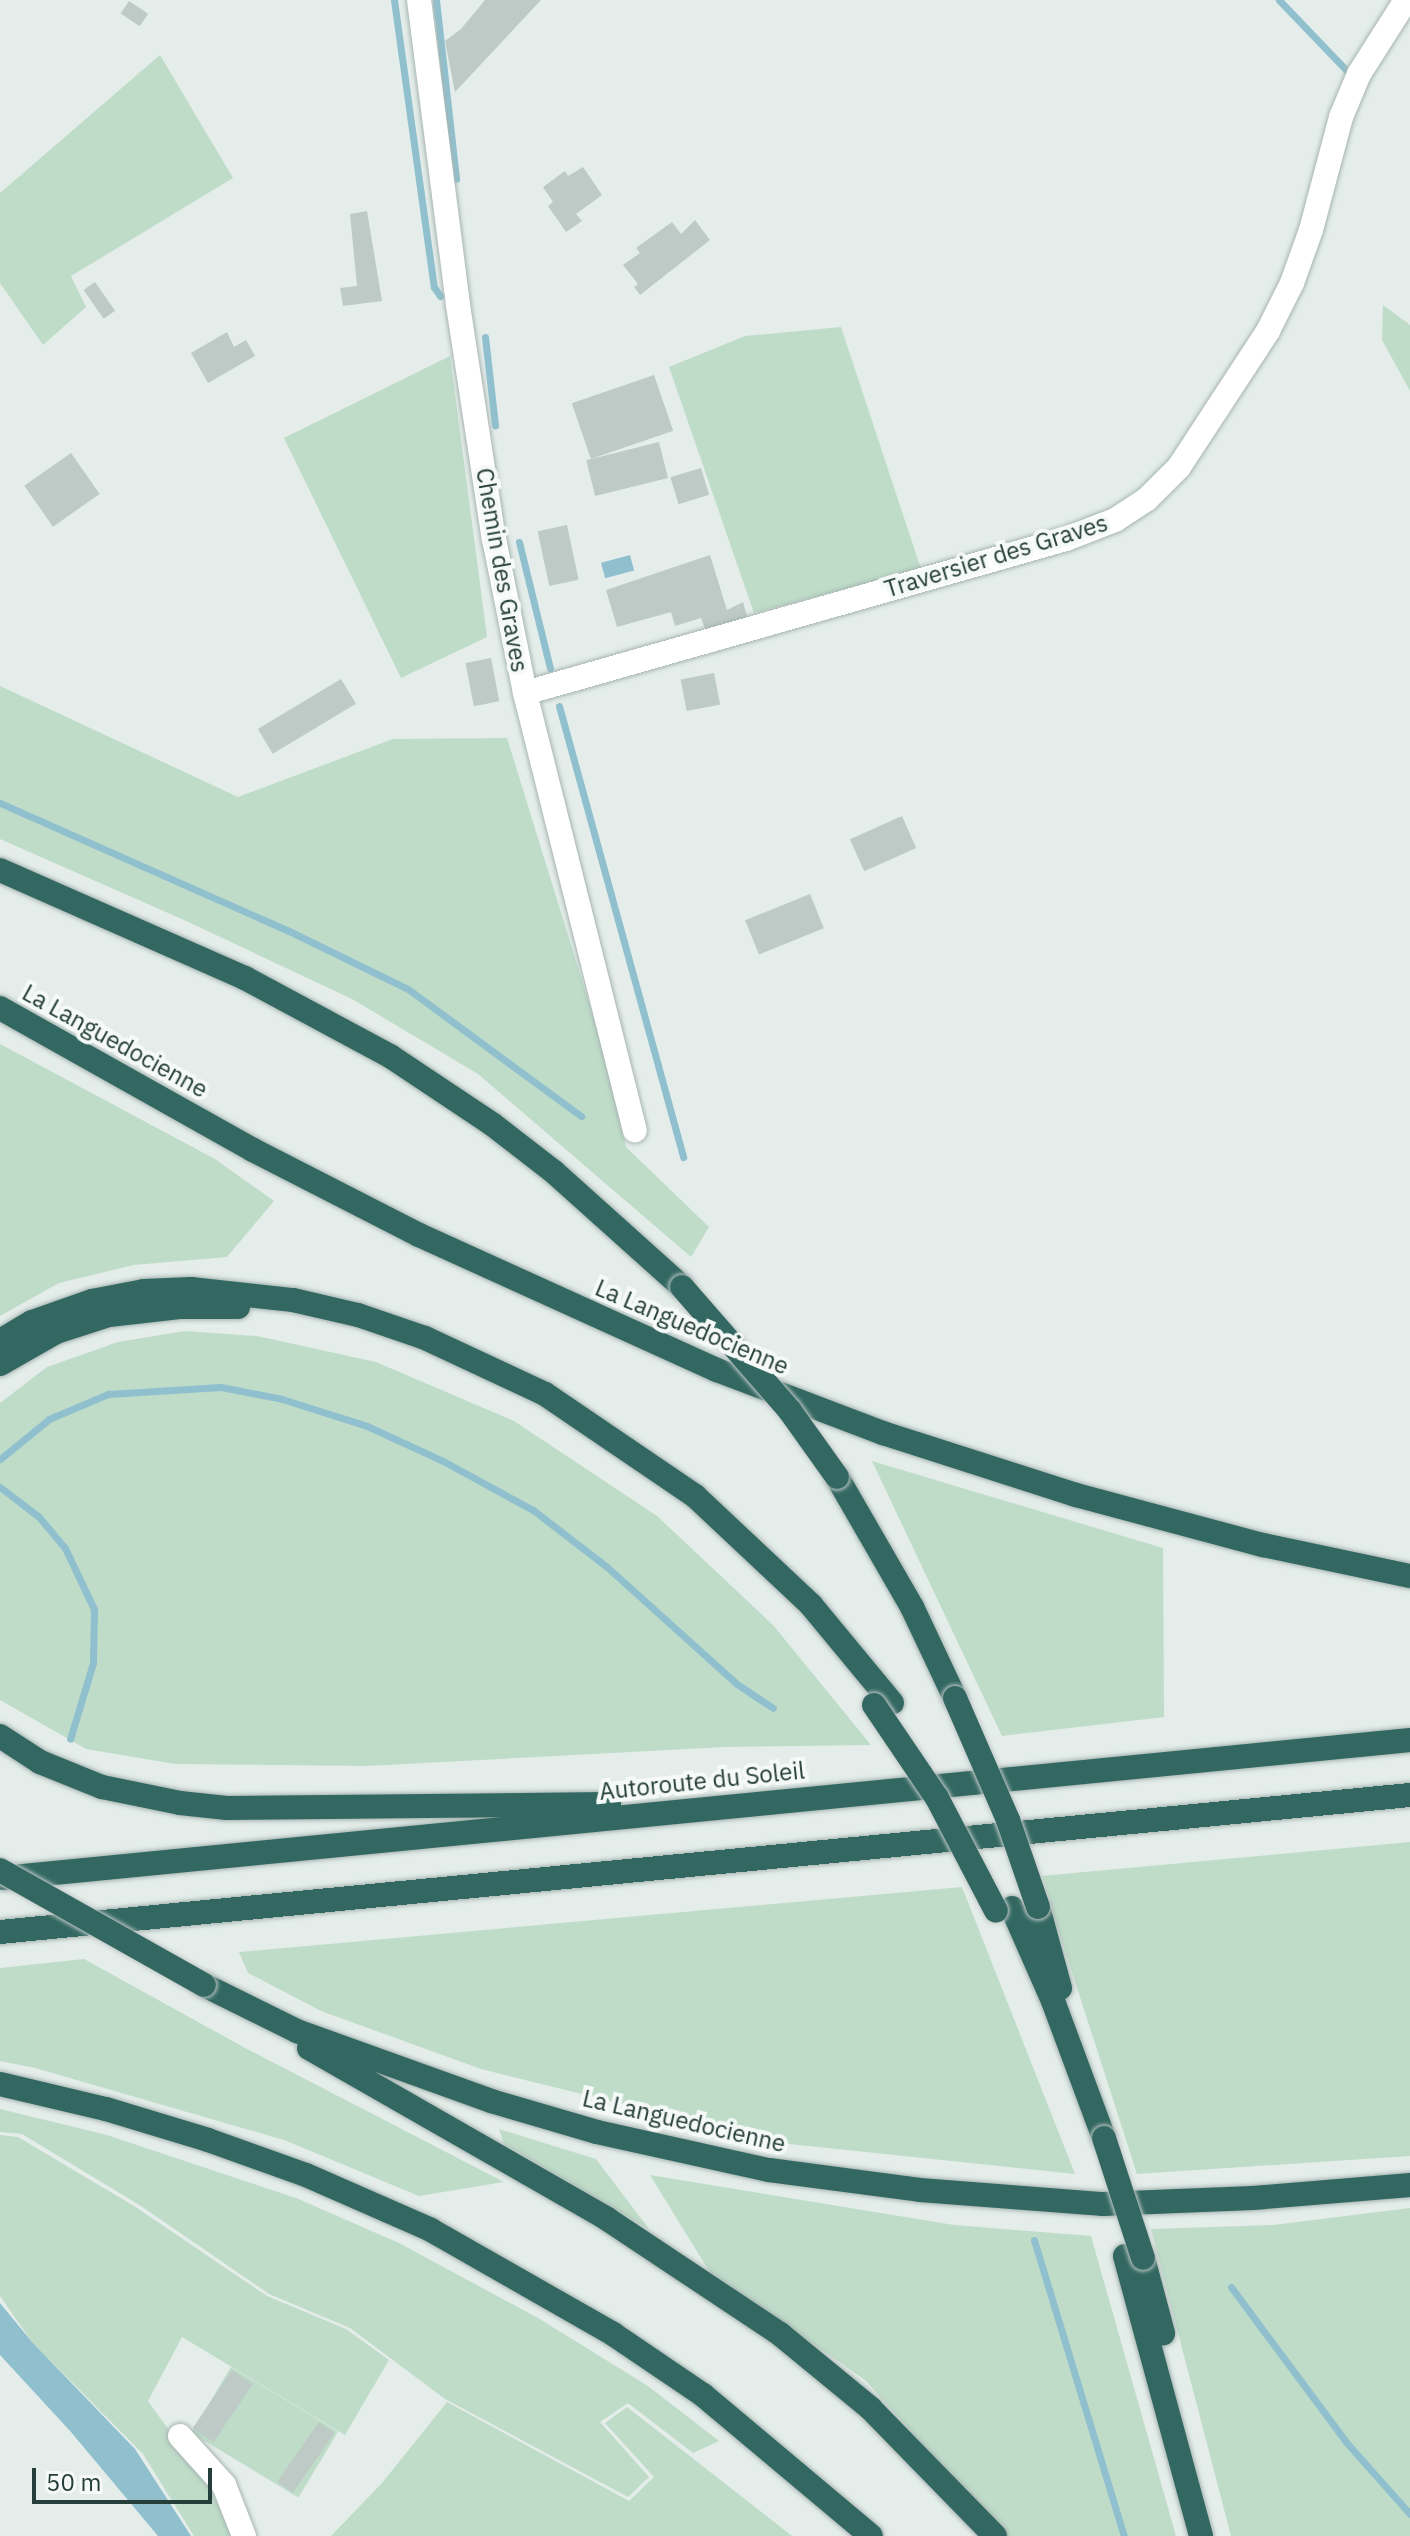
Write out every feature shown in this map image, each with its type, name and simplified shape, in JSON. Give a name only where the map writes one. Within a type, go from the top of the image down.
[{"type":"highway","points":[[0,870],[245,978],[390,1056],[471,1109],[554,1172],[682,1287],[790,1411],[837,1477],[912,1607],[1008,1820],[1038,1907],[1093,2106],[1096,2138]]},
{"type":"highway","name":"La Languedocienne","points":[[0,1008],[253,1150],[405,1228],[717,1370],[883,1433],[1076,1495],[1263,1545],[1410,1576]]},
{"type":"highway","points":[[0,1341],[32,1322],[92,1301],[144,1291],[191,1289],[260,1294],[326,1307],[389,1324],[545,1394],[695,1496],[811,1605],[963,1811],[1093,2106]]},
{"type":"highway","points":[[0,1364],[32,1344],[83,1323],[109,1315],[180,1307],[242,1308],[309,1319],[427,1355],[518,1397],[561,1422],[681,1506],[774,1590],[883,1704]]},
{"type":"highway","points":[[0,1736],[40,1762],[102,1787],[180,1803],[227,1808],[776,1802]]},
{"type":"highway","name":"Autoroute du Soleil","points":[[0,1878],[1410,1740]]},
{"type":"highway","points":[[0,1932],[1410,1795]]},
{"type":"highway","name":"La Languedocienne","points":[[0,1870],[204,1985],[297,2031],[491,2101],[597,2132],[781,2172],[920,2190],[1103,2204],[1224,2200],[1410,2185]]},
{"type":"highway","points":[[1004,1909],[1054,2044],[1096,2138],[1218,2536]]},
{"type":"highway","points":[[204,1985],[607,2219],[721,2292],[780,2334],[870,2408],[995,2536]]},
{"type":"highway","points":[[0,2084],[106,2109],[208,2140],[306,2175],[431,2230],[613,2334],[703,2395],[871,2536]]},
{"type":"highway","points":[[1134,2257],[1201,2536]]},
{"type":"street","name":"Chemin des Graves","points":[[419,0],[458,305],[494,539],[525,693],[635,1130]]},
{"type":"street","name":"Traversier des Graves","points":[[525,693],[1066,539],[1115,520],[1147,499],[1187,456],[1268,331],[1292,283],[1311,230],[1341,117],[1359,74],[1406,0]]},
{"type":"street","points":[[180,2436],[224,2485],[244,2536]]},
{"type":"green space","points":[[160,55],[233,178],[71,276],[86,307],[43,345],[0,283],[0,193]]},
{"type":"green space","points":[[1383,305],[1410,325],[1410,391],[1382,340]]},
{"type":"green space","points":[[841,327],[921,569],[754,613],[669,367],[745,336]]},
{"type":"green space","points":[[450,356],[487,637],[401,678],[284,438]]},
{"type":"green space","points":[[0,686],[238,797],[393,739],[507,738],[611,1074],[626,1147],[709,1227],[691,1257],[478,1074],[352,999],[184,920],[0,839]]},
{"type":"green space","points":[[0,1044],[215,1159],[274,1201],[227,1257],[134,1265],[59,1283],[0,1316]]},
{"type":"green space","points":[[185,1331],[257,1336],[376,1362],[514,1421],[657,1516],[773,1625],[871,1745],[725,1747],[366,1766],[175,1764],[86,1749],[0,1700],[0,1403],[47,1367],[118,1342]]},
{"type":"green space","points":[[872,1461],[1163,1548],[1164,1717],[1002,1736]]},
{"type":"green space","points":[[1410,1842],[1410,2156],[1137,2174],[1041,1876]]},
{"type":"green space","points":[[962,1887],[1075,2174],[780,2143],[481,2069],[321,2011],[248,1973],[239,1952]]},
{"type":"green space","points":[[84,1959],[247,2049],[504,2182],[419,2196],[284,2140],[35,2068],[0,2061],[0,1968]]},
{"type":"green space","points":[[0,2109],[107,2135],[296,2198],[399,2243],[538,2318],[648,2386],[719,2441],[693,2453],[628,2403],[600,2422],[649,2477],[628,2497],[445,2399],[350,2328],[269,2294],[141,2206],[22,2134],[0,2132]]},
{"type":"green space","points":[[499,2129],[596,2159],[649,2229],[504,2144]]},
{"type":"green space","points":[[0,2135],[18,2137],[134,2206],[267,2296],[346,2329],[389,2360],[345,2435],[182,2337],[148,2401],[209,2486],[232,2536],[194,2536],[143,2454],[32,2342],[0,2296]]},
{"type":"green space","points":[[650,2175],[954,2225],[1091,2236],[1176,2536],[1006,2536],[865,2380],[709,2271]]},
{"type":"green space","points":[[1410,2208],[1410,2536],[1231,2536],[1151,2229],[1273,2225]]},
{"type":"green space","points":[[231,2367],[338,2431],[298,2497],[191,2433]]},
{"type":"green space","points":[[447,2402],[629,2501],[654,2477],[605,2423],[627,2407],[792,2536],[331,2536],[382,2483]]},
{"type":"water","points":[[630,555],[634,570],[605,578],[601,563]]},
{"type":"water","points":[[0,2303],[32,2342],[135,2449],[191,2536],[158,2536],[71,2432],[0,2355]]},
{"type":"building","points":[[485,0],[541,0],[455,92],[445,41],[461,29]]},
{"type":"building","points":[[129,1],[148,14],[140,26],[121,13]]},
{"type":"building","points":[[583,167],[602,195],[576,214],[582,221],[566,232],[548,206],[553,202],[543,187],[565,171],[568,176]]},
{"type":"building","points":[[367,211],[382,301],[343,306],[340,288],[357,286],[350,214]]},
{"type":"building","points":[[695,220],[710,240],[640,295],[634,287],[638,284],[623,265],[640,253],[636,248],[672,222],[681,234]]},
{"type":"building","points":[[95,282],[115,311],[104,319],[84,290]]},
{"type":"building","points":[[227,332],[234,347],[246,340],[255,356],[208,383],[191,353]]},
{"type":"building","points":[[654,375],[673,431],[591,459],[572,403]]},
{"type":"building","points":[[659,442],[668,478],[595,496],[586,460]]},
{"type":"building","points":[[71,453],[100,494],[53,527],[24,486]]},
{"type":"building","points":[[701,468],[709,495],[679,504],[670,477]]},
{"type":"building","points":[[567,525],[579,580],[549,586],[538,531]]},
{"type":"building","points":[[710,555],[727,610],[743,602],[749,623],[707,635],[701,618],[675,626],[671,612],[617,627],[606,590]]},
{"type":"building","points":[[491,658],[499,701],[474,706],[465,663]]},
{"type":"building","points":[[714,673],[720,704],[687,711],[681,679]]},
{"type":"building","points":[[341,679],[356,704],[273,754],[258,729]]},
{"type":"building","points":[[902,816],[916,848],[864,871],[850,839]]},
{"type":"building","points":[[810,894],[824,928],[759,955],[745,920]]},
{"type":"building","points":[[232,2370],[253,2384],[214,2442],[193,2428]]},
{"type":"building","points":[[319,2422],[335,2433],[293,2493],[277,2482]]},
{"type":"waterway","points":[[394,0],[434,287],[440,296]]},
{"type":"waterway","points":[[436,0],[456,179]]},
{"type":"waterway","points":[[1279,0],[1348,72]]},
{"type":"waterway","points":[[485,337],[495,425]]},
{"type":"waterway","points":[[519,542],[550,668]]},
{"type":"waterway","points":[[559,706],[683,1157]]},
{"type":"waterway","points":[[0,803],[289,931],[408,989],[581,1116]]},
{"type":"waterway","points":[[0,1459],[49,1419],[108,1394],[221,1387],[282,1399],[367,1426],[443,1461],[533,1510],[607,1567],[737,1684],[773,1708]]},
{"type":"waterway","points":[[0,1487],[39,1517],[65,1548],[94,1609],[93,1663],[70,1739]]},
{"type":"waterway","points":[[1034,2240],[1124,2536]]},
{"type":"waterway","points":[[1231,2287],[1346,2442],[1410,2514]]}]
